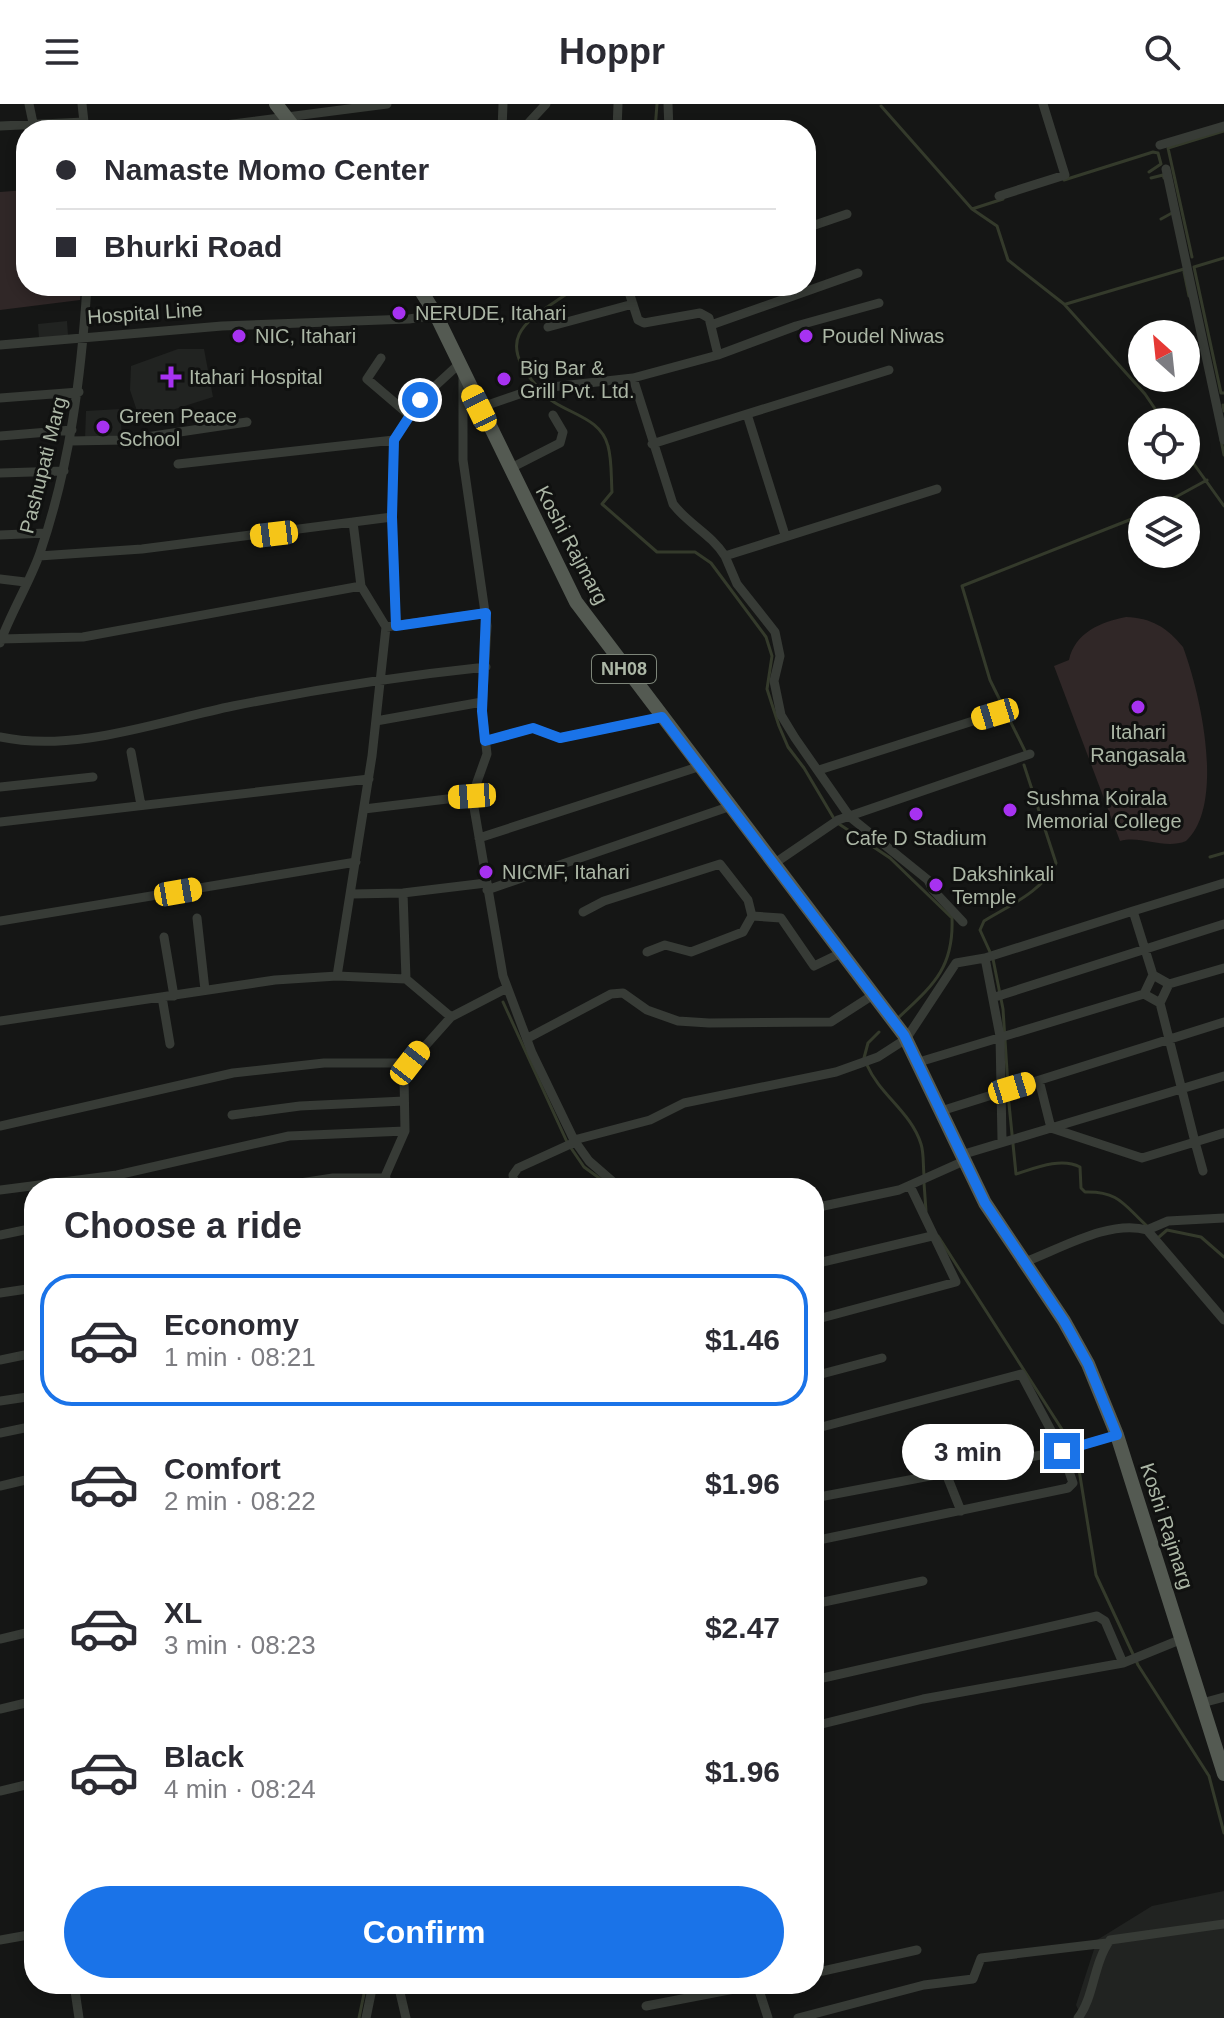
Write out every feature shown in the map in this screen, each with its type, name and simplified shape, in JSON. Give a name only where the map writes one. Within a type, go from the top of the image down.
[{"type":"main road","points":[[276,104],[289,120]]},
{"type":"main road","name":"Koshi Rajmarg","points":[[424,296],[576,602],[905,1037],[985,1203],[1088,1364],[1117,1435],[1224,1774]]},
{"type":"street","points":[[311,120],[387,104]]},
{"type":"street","points":[[531,120],[546,104]]},
{"type":"street","points":[[999,196],[1065,175],[1043,104]]},
{"type":"street","points":[[1160,145],[1224,126]]},
{"type":"street","points":[[1166,169],[1224,440]]},
{"type":"street","points":[[816,225],[847,214]]},
{"type":"street","points":[[816,288],[858,273]]},
{"type":"street","name":"Pashupati Marg","points":[[0,641],[39,556],[64,471],[79,392],[86,296]]},
{"type":"street","points":[[630,296],[638,320],[644,323],[700,313],[709,318],[718,355]]},
{"type":"street","points":[[711,325],[793,296]]},
{"type":"street","points":[[479,408],[539,388],[633,378],[718,355],[796,326],[879,303]]},
{"type":"street","points":[[548,327],[633,304]]},
{"type":"street","name":"Hospital Line","points":[[0,345],[84,335],[409,319],[436,315]]},
{"type":"street","points":[[381,358],[367,379],[408,414]]},
{"type":"street","points":[[337,976],[369,779],[378,678],[391,626],[394,440],[408,414],[461,370]]},
{"type":"street","points":[[461,370],[463,460],[486,613],[486,667],[482,702],[487,754],[472,796],[505,989],[574,1141],[589,1161],[609,1178]]},
{"type":"street","points":[[652,444],[889,370]]},
{"type":"street","points":[[633,378],[673,504],[681,515],[717,543],[737,584],[775,632],[780,656],[774,681],[781,715],[850,817],[928,880],[933,890],[963,922]]},
{"type":"street","points":[[0,398],[79,392]]},
{"type":"street","points":[[747,414],[785,535]]},
{"type":"street","points":[[509,469],[560,443],[563,432],[553,415]]},
{"type":"street","points":[[0,436],[71,435],[126,440],[247,422]]},
{"type":"street","points":[[178,464],[394,440]]},
{"type":"street","points":[[0,473],[64,471]]},
{"type":"street","points":[[725,556],[937,489]]},
{"type":"street","points":[[39,556],[157,547],[392,517]]},
{"type":"street","points":[[353,522],[361,586],[391,626]]},
{"type":"street","points":[[0,535],[46,533]]},
{"type":"street","points":[[0,579],[25,582]]},
{"type":"street","points":[[0,641],[83,637],[361,586]]},
{"type":"street","points":[[391,626],[486,613]]},
{"type":"street","points":[[0,737],[20,741],[87,738],[378,678],[486,667]]},
{"type":"street","points":[[376,721],[482,702]]},
{"type":"street","points":[[819,770],[995,714]]},
{"type":"street","points":[[485,741],[533,728],[560,738],[662,717]]},
{"type":"street","points":[[131,752],[141,805]]},
{"type":"street","points":[[775,863],[834,822],[1030,754]]},
{"type":"street","points":[[479,838],[701,766]]},
{"type":"street","points":[[0,787],[93,777]]},
{"type":"street","points":[[0,822],[369,779]]},
{"type":"street","points":[[364,809],[472,796]]},
{"type":"street","points":[[352,894],[487,886],[731,806]]},
{"type":"street","points":[[0,921],[356,862]]},
{"type":"street","points":[[583,912],[604,901],[720,864],[748,900],[752,916],[743,932],[691,952],[665,945],[647,952]]},
{"type":"street","points":[[514,1178],[518,1168],[574,1141],[650,1120],[684,1103],[855,1067],[878,1057],[905,1037],[956,963],[1002,953],[1224,883]]},
{"type":"street","points":[[403,893],[406,979]]},
{"type":"street","points":[[1133,911],[1153,975],[1144,994]]},
{"type":"street","points":[[752,916],[781,918],[814,966],[841,953]]},
{"type":"street","points":[[197,918],[205,990]]},
{"type":"street","points":[[997,996],[1224,924]]},
{"type":"street","points":[[164,937],[174,996]]},
{"type":"street","points":[[988,957],[1003,1035],[1009,1138]]},
{"type":"street","points":[[1153,975],[1169,984],[1224,968]]},
{"type":"street","points":[[0,1021],[275,980],[337,976],[406,979],[451,1017]]},
{"type":"street","points":[[1169,984],[1160,1003],[1203,1171]]},
{"type":"street","points":[[333,1178],[386,1178],[405,1131],[404,1076],[410,1063],[451,1017],[505,989]]},
{"type":"street","points":[[528,1038],[540,1035],[611,994],[623,993],[647,1010],[678,1021],[709,1023],[831,1022],[873,995]]},
{"type":"street","points":[[919,1062],[1144,994],[1160,1003]]},
{"type":"street","points":[[162,997],[170,1044]]},
{"type":"street","points":[[941,1111],[1224,1022]]},
{"type":"street","points":[[0,1126],[233,1073],[324,1063],[410,1063]]},
{"type":"street","points":[[824,1206],[913,1186],[963,1158],[1009,1138],[1224,1076]]},
{"type":"street","points":[[1039,1080],[1051,1128]]},
{"type":"street","points":[[232,1115],[300,1106],[404,1101]]},
{"type":"street","points":[[1051,1128],[1142,1158],[1224,1133]]},
{"type":"street","points":[[94,1178],[289,1136],[405,1131]]},
{"type":"street","points":[[824,1317],[953,1284],[956,1279],[932,1236],[913,1186]]},
{"type":"street","points":[[0,1190],[24,1187]]},
{"type":"street","points":[[1025,1262],[1118,1228],[1150,1229],[1168,1221],[1224,1218]]},
{"type":"street","points":[[1150,1229],[1224,1320]]},
{"type":"street","points":[[0,1235],[24,1230]]},
{"type":"street","points":[[824,1262],[932,1236]]},
{"type":"street","points":[[0,1293],[24,1289]]},
{"type":"street","points":[[0,1360],[24,1355]]},
{"type":"street","points":[[824,1373],[882,1358]]},
{"type":"street","points":[[824,1426],[1021,1374],[1065,1450],[1072,1486],[824,1539]]},
{"type":"street","points":[[0,1401],[24,1397]]},
{"type":"street","points":[[0,1433],[24,1428]]},
{"type":"street","points":[[824,1496],[1065,1450],[1117,1435]]},
{"type":"street","points":[[945,1471],[961,1511]]},
{"type":"street","points":[[0,1486],[24,1480]]},
{"type":"street","points":[[824,1602],[923,1581]]},
{"type":"street","points":[[824,1678],[1097,1616],[1105,1621],[1126,1662]]},
{"type":"street","points":[[0,1639],[24,1633]]},
{"type":"street","points":[[824,1724],[923,1699],[1126,1662],[1182,1639]]},
{"type":"street","points":[[1202,1703],[1224,1697]]},
{"type":"street","points":[[0,1709],[24,1703]]},
{"type":"street","points":[[0,1791],[24,1785]]},
{"type":"street","points":[[1078,2018],[1085,2009],[1093,1972],[1107,1943],[1113,1938],[1224,1924]]},
{"type":"street","points":[[0,1940],[24,1936]]},
{"type":"street","points":[[798,2018],[924,1985],[973,1979],[981,1958],[1107,1943]]},
{"type":"street","points":[[824,1971],[917,1950]]},
{"type":"street","points":[[75,1994],[79,2018]]},
{"type":"street","points":[[366,2018],[371,1994]]},
{"type":"street","points":[[400,1994],[406,2018]]},
{"type":"street","points":[[646,2006],[707,1994]]},
{"type":"street","points":[[761,1994],[768,2018]]},
{"type":"shaded area","points":[[16,191],[16,296],[80,296],[80,300],[0,310],[0,192]]},
{"type":"shaded area","points":[[67,321],[68,335],[39,338],[38,324]]},
{"type":"shaded area","name":"Itahari Hospital","points":[[178,349],[204,349],[213,397],[150,417],[139,417],[130,390],[131,366]]},
{"type":"shaded area","name":"Green Peace School","points":[[120,409],[122,437],[85,439],[86,411]]},
{"type":"shaded area","name":"Itahari Rangasala","points":[[1126,617],[1151,622],[1177,640],[1183,647],[1197,695],[1206,752],[1204,804],[1198,825],[1186,841],[1178,843],[1120,841],[1054,666],[1069,660],[1077,643],[1090,630]]},
{"type":"shaded area","points":[[1224,1891],[1224,2018],[1082,2018],[1076,2005],[1097,1940],[1152,1906]]},
{"type":"waterway","points":[[656,120],[657,104]]},
{"type":"waterway","points":[[881,106],[972,209],[997,226],[1008,260],[1064,304],[1154,408]]},
{"type":"waterway","points":[[1192,257],[1168,148],[1224,131]]},
{"type":"waterway","points":[[1064,180],[1158,153],[1161,164],[1149,172]]},
{"type":"waterway","points":[[1151,178],[1163,175],[1164,178]]},
{"type":"waterway","points":[[972,209],[1003,199]]},
{"type":"waterway","points":[[1161,219],[1172,213]]},
{"type":"waterway","points":[[1224,258],[1194,267],[1221,393],[1224,393]]},
{"type":"waterway","points":[[1066,304],[1184,269]]},
{"type":"waterway","points":[[1184,272],[1189,296]]},
{"type":"waterway","points":[[536,385],[517,352],[518,339],[534,317],[564,296]]},
{"type":"waterway","points":[[541,391],[558,405],[597,427],[604,435],[610,457],[612,492],[602,504],[657,552],[695,552],[711,563],[766,637],[772,656],[767,689],[779,726],[788,747],[836,822],[890,858],[952,918],[952,936],[945,964],[930,986],[897,1019]]},
{"type":"waterway","points":[[1223,405],[1224,411]]},
{"type":"waterway","points":[[1221,440],[1224,455]]},
{"type":"waterway","points":[[1200,473],[1224,506]]},
{"type":"waterway","points":[[1178,496],[1207,480]]},
{"type":"waterway","points":[[1026,753],[990,680],[962,586],[1128,521]]},
{"type":"waterway","points":[[990,952],[980,930],[984,921],[1034,890],[1056,863],[1024,765]]},
{"type":"waterway","points":[[1210,857],[1224,853]]},
{"type":"waterway","points":[[993,959],[1003,1009],[1008,1086]]},
{"type":"waterway","points":[[503,1002],[567,1142]]},
{"type":"waterway","points":[[864,1058],[868,1043],[879,1032]]},
{"type":"waterway","points":[[867,1065],[916,1133],[922,1148],[924,1175]]},
{"type":"waterway","points":[[1008,1094],[1016,1174],[1056,1163],[1073,1164],[1080,1167],[1081,1188],[1085,1192],[1113,1197],[1147,1226]]},
{"type":"waterway","points":[[571,1148],[584,1167],[599,1178]]},
{"type":"waterway","points":[[924,1183],[926,1211]]},
{"type":"waterway","points":[[1159,1237],[1167,1230],[1201,1237],[1224,1257]]},
{"type":"waterway","points":[[938,1236],[1072,1445]]},
{"type":"waterway","points":[[1076,1451],[1096,1575],[1138,1665],[1209,1776],[1224,1833]]},
{"type":"waterway","points":[[359,2018],[364,1994]]},
{"type":"place","name":"NERUDE, Itahari","points":[[399,313]]},
{"type":"place","name":"NIC, Itahari","points":[[239,336]]},
{"type":"place","name":"Poudel Niwas","points":[[806,336]]},
{"type":"place","name":"Itahari Hospital","points":[[171,377]]},
{"type":"place","name":"Big Bar & Grill Pvt. Ltd.","points":[[504,379]]},
{"type":"place","name":"Green Peace School","points":[[103,427]]},
{"type":"place","name":"Itahari Rangasala","points":[[1138,707]]},
{"type":"place","name":"Sushma Koirala Memorial College","points":[[1010,810]]},
{"type":"place","name":"Cafe D Stadium","points":[[916,814]]},
{"type":"place","name":"NICMF, Itahari","points":[[486,872]]},
{"type":"place","name":"Dakshinkali Temple","points":[[936,885]]},
{"type":"route","points":[[420,400],[408,414],[394,440],[392,457],[396,626],[486,613],[482,711],[485,741],[533,728],[560,738],[662,717],[904,1035],[985,1203],[1064,1321],[1088,1364],[1117,1435],[1062,1451]]}]
